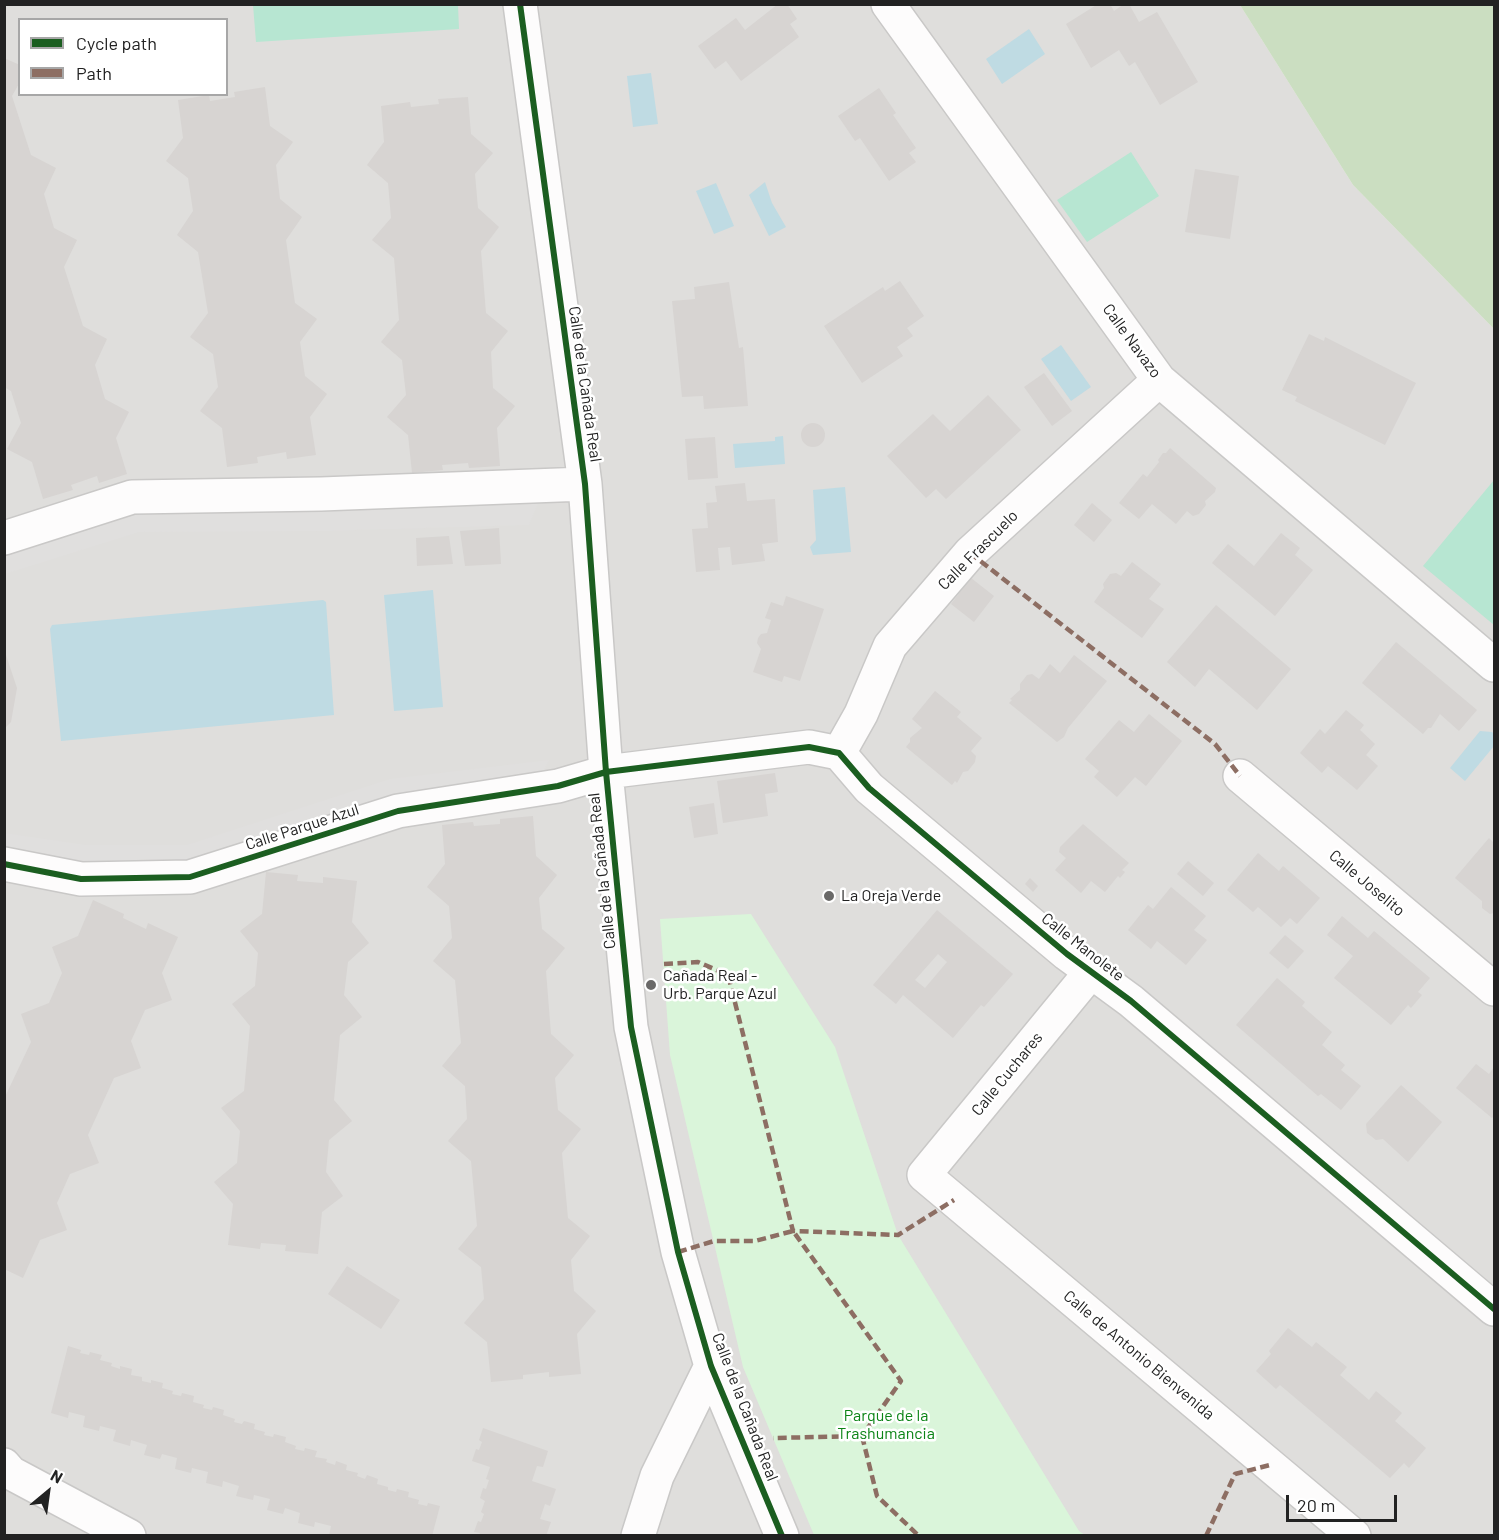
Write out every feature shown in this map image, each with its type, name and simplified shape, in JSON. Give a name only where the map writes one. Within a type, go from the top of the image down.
[{"type":"street","name":"Calle de la Cañada Real","points":[[520,4],[585,483],[606,772],[631,1027],[678,1252],[711,1365],[782,1536]]},
{"type":"street","name":"Calle Navazo","points":[[888,4],[1159,380],[1494,665]]},
{"type":"street","name":"Calle Frascuelo","points":[[839,753],[861,714],[890,646],[970,553],[1159,380]]},
{"type":"street","points":[[4,538],[132,497],[321,494],[585,483]]},
{"type":"street","points":[[606,772],[809,747],[839,753]]},
{"type":"street","name":"Calle Manolete","points":[[839,753],[869,788],[1090,973],[1131,1001],[1494,1309]]},
{"type":"street","name":"Calle Parque Azul","points":[[4,864],[81,879],[190,877],[398,811],[558,786],[606,772]]},
{"type":"street","name":"Calle Joselito","points":[[1240,776],[1494,989]]},
{"type":"street","name":"Calle Cuchares","points":[[924,1175],[1090,973]]},
{"type":"street","name":"Calle de Antonio Bienvenida","points":[[924,1175],[1354,1536]]},
{"type":"street","points":[[638,1536],[657,1476],[711,1365]]},
{"type":"street","points":[[7,1474],[129,1536]]},
{"type":"shaded area","points":[[5,5],[1240,5],[1353,185],[1494,329],[1494,1535],[5,1536]]},
{"type":"shaded area","points":[[541,497],[529,525],[322,531],[139,532],[5,574],[5,549],[134,508]]},
{"type":"shaded area","points":[[549,760],[539,782],[188,866],[82,868],[5,856],[4,833],[86,845],[187,845],[390,779]]},
{"type":"green space","points":[[253,5],[458,5],[459,29],[256,42]]},
{"type":"green space","points":[[1240,5],[1494,5],[1494,329],[1353,185]]},
{"type":"green space","points":[[1131,152],[1159,196],[1087,242],[1057,200]]},
{"type":"green space","points":[[1494,480],[1494,625],[1423,566]]},
{"type":"green space","name":"Parque de la Trashumancia","points":[[751,914],[835,1047],[898,1235],[1079,1531],[1085,1535],[814,1535],[743,1367],[670,1055],[660,919]]},
{"type":"water","points":[[1029,29],[1045,54],[1002,84],[986,59]]},
{"type":"water","points":[[651,73],[658,124],[633,127],[627,76]]},
{"type":"water","points":[[765,182],[772,203],[786,227],[769,236],[749,195]]},
{"type":"water","points":[[716,183],[734,226],[714,234],[696,191]]},
{"type":"water","points":[[1061,345],[1091,387],[1071,401],[1041,359]]},
{"type":"water","points":[[783,436],[785,464],[735,468],[733,444],[775,441],[775,437]]},
{"type":"water","points":[[845,487],[851,552],[813,555],[810,547],[816,540],[813,490]]},
{"type":"water","points":[[433,590],[443,707],[394,711],[384,595]]},
{"type":"water","points":[[323,600],[326,602],[334,715],[61,741],[50,629],[52,625]]},
{"type":"water","points":[[1480,731],[1494,734],[1494,746],[1465,781],[1450,768]]},
{"type":"building","points":[[778,4],[787,4],[797,19],[790,24],[799,37],[741,81],[726,61],[715,69],[698,46],[736,18],[745,30]]},
{"type":"building","points":[[1098,4],[1110,4],[1114,11],[1124,4],[1129,4],[1139,22],[1157,12],[1198,82],[1160,105],[1135,62],[1129,66],[1119,50],[1091,68],[1066,24]]},
{"type":"building","points":[[4,58],[18,64],[18,86],[12,96],[31,155],[56,168],[44,194],[54,228],[77,240],[64,267],[83,326],[107,339],[95,365],[105,399],[129,412],[116,438],[127,474],[99,483],[97,476],[71,485],[73,490],[43,499],[32,462],[7,449],[21,423],[11,391],[4,387]]},
{"type":"building","points":[[265,87],[270,126],[293,142],[276,165],[280,199],[302,217],[286,240],[295,303],[317,319],[300,342],[305,376],[327,394],[310,417],[316,455],[287,459],[286,452],[257,457],[258,463],[227,467],[222,428],[200,411],[218,387],[213,354],[190,337],[208,313],[198,252],[177,235],[193,211],[188,178],[166,161],[183,138],[178,100],[209,96],[210,101],[235,97],[234,92]]},
{"type":"building","points":[[879,88],[896,113],[893,115],[916,148],[909,153],[916,162],[889,181],[860,138],[855,141],[838,116]]},
{"type":"building","points":[[468,97],[471,134],[493,153],[475,174],[478,208],[499,227],[481,251],[486,313],[508,331],[491,352],[493,388],[515,406],[497,428],[500,466],[469,468],[468,463],[442,465],[443,470],[412,473],[408,435],[387,417],[406,395],[402,360],[381,342],[399,320],[394,258],[372,240],[391,218],[388,183],[367,165],[384,142],[381,106],[410,102],[411,107],[439,104],[438,99]]},
{"type":"building","points":[[1195,169],[1239,176],[1230,239],[1185,232]]},
{"type":"building","points":[[900,281],[924,316],[907,328],[913,336],[897,347],[903,356],[862,383],[824,326],[883,287],[885,291]]},
{"type":"building","points":[[729,282],[739,348],[743,347],[748,406],[704,409],[703,396],[682,397],[672,301],[695,299],[694,287]]},
{"type":"building","points":[[1309,334],[1324,341],[1325,337],[1416,383],[1385,445],[1295,401],[1297,397],[1282,390]]},
{"type":"building","points":[[1044,373],[1072,411],[1052,426],[1024,387]]},
{"type":"building","points":[[988,395],[1021,430],[946,499],[936,489],[926,498],[887,456],[933,414],[950,431]]},
{"type":"building","points":[[813,423],[822,426],[825,435],[822,444],[813,447],[804,444],[801,435],[804,426]]},
{"type":"building","points":[[715,437],[718,478],[688,480],[685,439]]},
{"type":"building","points":[[1170,448],[1216,488],[1215,492],[1205,501],[1206,505],[1199,514],[1193,516],[1187,511],[1176,524],[1152,504],[1139,519],[1119,503],[1143,474],[1147,477],[1163,453]]},
{"type":"building","points":[[745,483],[747,501],[775,499],[778,542],[762,544],[765,561],[732,565],[730,547],[718,548],[720,570],[696,572],[692,529],[708,528],[706,503],[717,502],[715,486]]},
{"type":"building","points":[[1092,503],[1112,520],[1094,542],[1074,525]]},
{"type":"building","points":[[499,528],[501,564],[465,566],[460,531]]},
{"type":"building","points":[[1281,533],[1300,548],[1295,555],[1313,570],[1275,616],[1212,563],[1228,544],[1254,566]]},
{"type":"building","points":[[449,536],[453,564],[417,566],[416,538]]},
{"type":"building","points":[[1132,562],[1161,584],[1149,599],[1164,609],[1142,638],[1094,602],[1110,574],[1116,573],[1121,576]]},
{"type":"building","points":[[971,578],[994,596],[974,622],[951,604]]},
{"type":"building","points":[[786,596],[824,609],[800,681],[784,676],[782,682],[753,672],[761,649],[757,643],[758,638],[761,634],[767,633],[771,620],[765,618],[771,602],[783,606]]},
{"type":"building","points":[[1216,605],[1291,669],[1257,710],[1209,669],[1195,687],[1167,662]]},
{"type":"building","points":[[1396,642],[1477,710],[1459,731],[1440,714],[1431,728],[1423,734],[1362,683]]},
{"type":"building","points":[[5,652],[17,688],[11,722],[4,729]]},
{"type":"building","points":[[1074,655],[1107,681],[1068,728],[1064,737],[1057,742],[1009,703],[1012,700],[1010,699],[1020,690],[1020,684],[1027,675],[1032,674],[1039,679],[1050,664],[1060,673]]},
{"type":"building","points":[[935,691],[961,712],[957,717],[982,738],[971,751],[976,756],[975,762],[968,771],[963,772],[957,783],[955,781],[952,785],[906,747],[910,738],[922,728],[912,719]]},
{"type":"building","points":[[1346,710],[1364,725],[1360,730],[1375,744],[1366,755],[1378,766],[1357,790],[1328,766],[1322,773],[1300,753],[1320,729],[1325,734]]},
{"type":"building","points":[[1149,714],[1182,741],[1146,786],[1135,777],[1117,797],[1094,777],[1099,771],[1085,759],[1119,720],[1134,732]]},
{"type":"building","points":[[775,773],[778,792],[765,794],[768,816],[723,823],[717,781]]},
{"type":"building","points":[[714,803],[718,834],[694,838],[689,807]]},
{"type":"building","points":[[533,816],[536,856],[557,875],[539,898],[542,929],[565,948],[546,971],[551,1034],[574,1055],[555,1078],[558,1110],[581,1129],[562,1153],[568,1218],[590,1236],[571,1260],[574,1291],[596,1311],[577,1334],[581,1374],[549,1377],[549,1372],[523,1375],[523,1379],[491,1382],[487,1342],[464,1323],[484,1299],[481,1267],[458,1249],[477,1226],[471,1161],[448,1141],[467,1119],[465,1086],[442,1066],[461,1043],[455,980],[433,961],[452,938],[449,906],[427,887],[445,864],[442,825],[473,822],[474,826],[500,824],[500,819]]},
{"type":"building","points":[[1083,824],[1129,863],[1122,870],[1125,872],[1120,878],[1118,876],[1105,892],[1091,881],[1081,893],[1055,870],[1066,858],[1059,852],[1060,847]]},
{"type":"building","points":[[1489,838],[1494,843],[1494,913],[1490,914],[1482,908],[1482,901],[1455,878]]},
{"type":"building","points":[[1258,853],[1279,871],[1283,866],[1320,898],[1297,924],[1290,918],[1281,927],[1258,907],[1253,912],[1227,890]]},
{"type":"building","points":[[1188,861],[1214,883],[1203,896],[1177,874]]},
{"type":"building","points":[[266,872],[298,875],[297,881],[323,883],[323,877],[357,881],[352,922],[369,943],[348,962],[344,995],[362,1017],[340,1035],[334,1100],[352,1121],[329,1140],[326,1172],[343,1196],[322,1212],[318,1254],[285,1251],[286,1245],[261,1243],[260,1249],[228,1245],[233,1204],[214,1182],[237,1163],[240,1131],[221,1108],[244,1091],[250,1026],[232,1004],[255,986],[258,953],[240,931],[262,914]]},
{"type":"building","points":[[1030,878],[1038,886],[1033,892],[1025,884]]},
{"type":"building","points":[[1171,887],[1206,916],[1194,930],[1207,940],[1186,965],[1157,941],[1151,949],[1128,930],[1148,905],[1153,909]]},
{"type":"building","points":[[93,900],[124,914],[123,918],[146,929],[148,923],[178,937],[162,973],[172,1000],[145,1010],[131,1041],[141,1068],[114,1078],[88,1135],[99,1163],[70,1174],[57,1203],[67,1230],[40,1240],[23,1278],[4,1269],[4,1099],[31,1042],[21,1014],[49,1003],[62,973],[52,947],[78,936]]},
{"type":"building","points":[[937,910],[1013,974],[984,1007],[981,1005],[953,1038],[903,995],[896,1004],[873,985]],"holes":[[[938,954],[947,962],[925,988],[915,980]]]},
{"type":"building","points":[[1342,916],[1368,938],[1374,931],[1430,978],[1418,992],[1422,995],[1411,1008],[1408,1005],[1391,1025],[1334,978],[1353,956],[1327,935]]},
{"type":"building","points":[[1285,935],[1304,951],[1288,969],[1269,953]]},
{"type":"building","points":[[1277,978],[1305,1002],[1302,1006],[1332,1032],[1322,1045],[1345,1065],[1341,1070],[1361,1086],[1341,1110],[1321,1094],[1318,1096],[1236,1025]]},
{"type":"building","points":[[1476,1064],[1489,1074],[1494,1067],[1494,1116],[1492,1118],[1456,1088]]},
{"type":"building","points":[[1401,1085],[1442,1122],[1408,1162],[1383,1139],[1376,1140],[1367,1133],[1366,1124]]},
{"type":"building","points":[[347,1266],[400,1300],[381,1329],[328,1294]]},
{"type":"building","points":[[1288,1328],[1312,1347],[1316,1342],[1347,1367],[1340,1375],[1369,1400],[1376,1391],[1402,1413],[1395,1421],[1426,1448],[1409,1468],[1404,1463],[1390,1478],[1280,1385],[1276,1389],[1256,1371],[1271,1354],[1269,1351]]},
{"type":"building","points":[[68,1346],[81,1350],[80,1353],[89,1355],[90,1352],[102,1355],[100,1360],[112,1363],[111,1366],[132,1369],[131,1375],[142,1377],[142,1381],[151,1383],[151,1380],[163,1383],[162,1388],[173,1391],[172,1394],[181,1396],[182,1393],[194,1396],[193,1402],[204,1405],[203,1408],[212,1410],[213,1407],[224,1410],[223,1415],[235,1419],[234,1422],[242,1424],[244,1421],[255,1424],[254,1429],[265,1432],[264,1435],[273,1437],[274,1434],[286,1437],[285,1442],[296,1446],[295,1449],[304,1451],[305,1448],[317,1451],[315,1457],[327,1459],[326,1462],[335,1465],[336,1461],[347,1465],[346,1470],[358,1473],[357,1476],[365,1479],[367,1475],[378,1479],[377,1484],[388,1487],[388,1490],[396,1492],[397,1489],[409,1492],[408,1497],[419,1500],[418,1504],[427,1506],[428,1503],[440,1506],[432,1536],[329,1536],[331,1526],[315,1522],[314,1527],[298,1523],[300,1513],[285,1508],[283,1514],[267,1510],[270,1499],[254,1495],[253,1500],[236,1496],[239,1486],[223,1481],[222,1487],[206,1483],[208,1472],[192,1468],[191,1473],[175,1469],[177,1458],[162,1454],[160,1459],[144,1455],[147,1445],[131,1440],[130,1446],[113,1441],[116,1430],[100,1426],[99,1431],[83,1427],[85,1416],[69,1412],[68,1418],[51,1413]]},
{"type":"building","points":[[483,1428],[548,1451],[543,1467],[537,1466],[532,1481],[556,1489],[550,1506],[545,1504],[540,1519],[551,1522],[546,1536],[479,1536],[480,1533],[474,1532],[478,1521],[481,1522],[484,1514],[481,1512],[485,1501],[480,1498],[489,1480],[486,1479],[490,1467],[472,1461],[476,1449],[479,1450],[482,1442],[479,1440]]},
{"type":"marked path","points":[[970,553],[1215,744],[1240,776]]},
{"type":"marked path","points":[[664,964],[698,962],[728,975],[793,1231],[898,1235],[954,1200]]},
{"type":"marked path","points":[[678,1252],[714,1241],[755,1241],[793,1231],[901,1381],[862,1436],[773,1438]]},
{"type":"marked path","points":[[862,1436],[877,1496],[919,1536]]},
{"type":"marked path","points":[[1206,1536],[1235,1474],[1270,1465]]},
{"type":"cycle path","points":[[520,4],[585,484],[606,772],[631,1027],[678,1252],[711,1366],[782,1536]]},
{"type":"cycle path","points":[[4,864],[81,879],[190,877],[398,811],[558,786],[606,772],[809,747],[839,753],[869,788],[1067,954],[1131,1001],[1494,1309]]},
{"type":"place","name":"La Oreja Verde","points":[[829,896]]},
{"type":"place","name":"Cañada Real - Urb. Parque Azul","points":[[651,985]]}]
